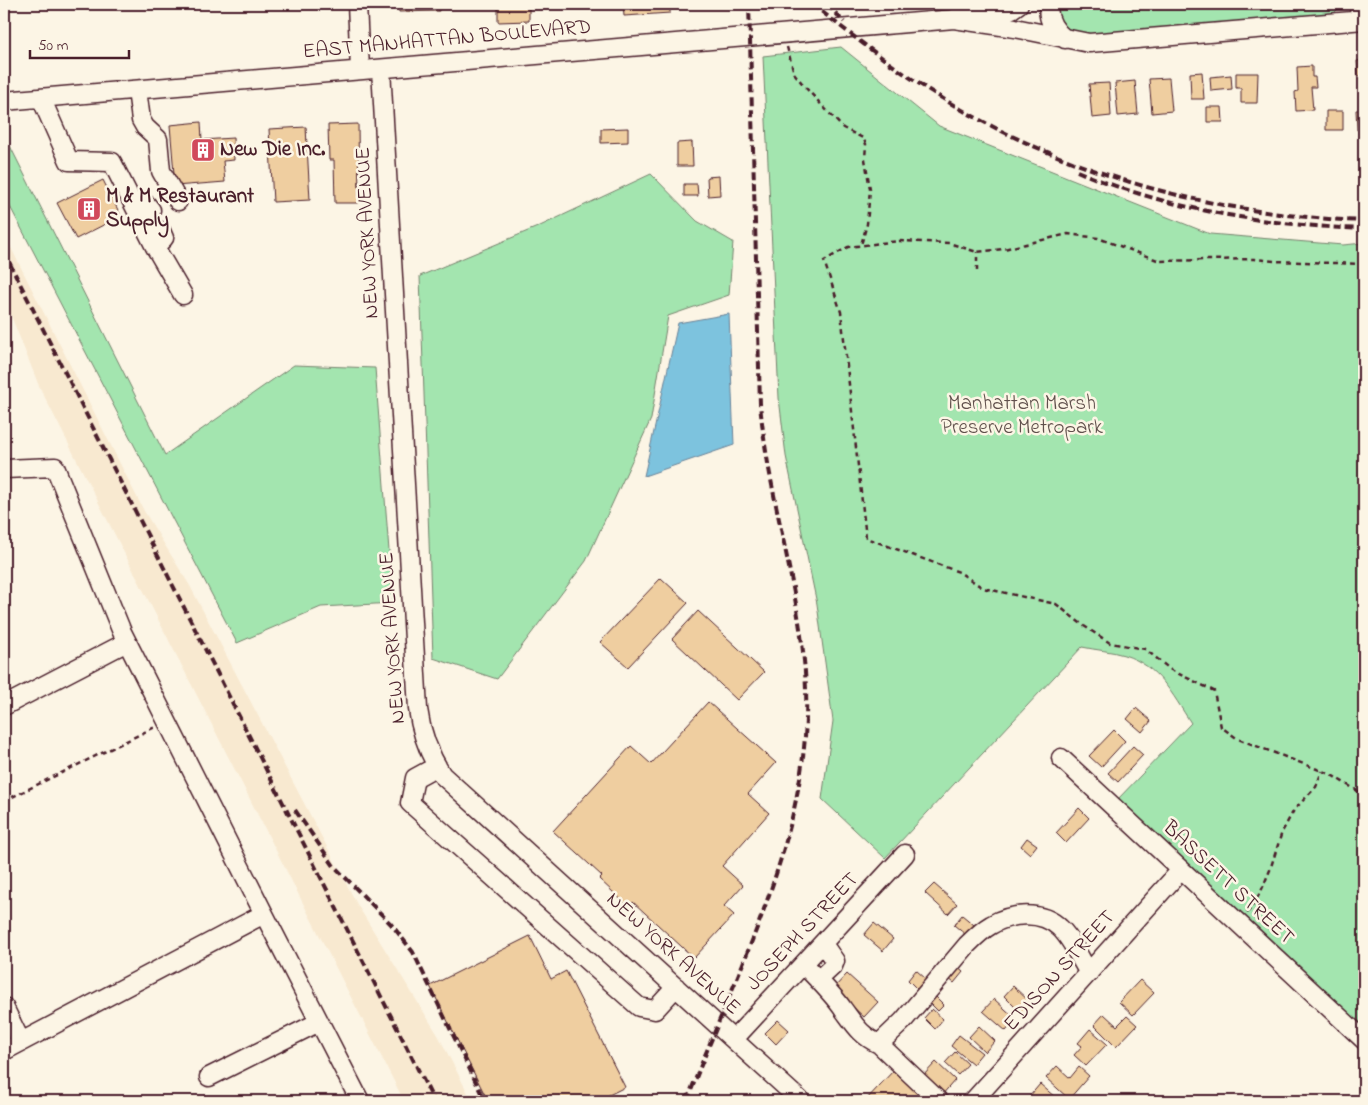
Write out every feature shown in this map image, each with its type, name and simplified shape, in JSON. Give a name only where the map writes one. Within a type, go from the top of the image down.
[{"type":"street","points":[[357,4],[360,70]]},
{"type":"street","points":[[970,11],[995,16],[1019,4]]},
{"type":"street","points":[[1049,4],[1050,22],[1065,39]]},
{"type":"street","name":"EAST MANHATTAN BOULEVARD","points":[[4,101],[784,34],[970,11],[1015,28],[1089,43],[1361,15]]},
{"type":"street","name":"NEW YORK AVENUE","points":[[381,69],[418,709],[424,742],[442,775],[801,1101]]},
{"type":"street","points":[[137,90],[141,120],[145,127],[158,139],[161,171],[178,201]]},
{"type":"street","points":[[41,98],[69,161],[112,162],[131,200],[158,239],[183,295]]},
{"type":"street","points":[[131,200],[147,205],[151,210]]},
{"type":"street","points":[[4,469],[55,467],[127,642],[360,1101]]},
{"type":"street","points":[[4,706],[127,642]]},
{"type":"street","name":"BASSETT STREET","points":[[1061,758],[1364,1040]]},
{"type":"street","points":[[437,766],[414,778],[410,802],[639,1007],[655,1010],[676,987]]},
{"type":"street","name":"JOSEPH STREET","points":[[734,1039],[905,854]]},
{"type":"street","name":"EDISON STREET","points":[[973,1101],[1181,870]]},
{"type":"street","points":[[4,1051],[264,914]]},
{"type":"street","points":[[879,1044],[902,1021],[967,945],[992,924],[1005,919],[1028,915],[1048,920],[1060,928],[1089,973]]},
{"type":"street","points":[[818,980],[833,966],[835,961],[823,944]]},
{"type":"street","points":[[804,965],[868,1039],[879,1044],[939,1101]]},
{"type":"street","points":[[4,1007],[21,1042]]},
{"type":"street","points":[[210,1077],[319,1022]]},
{"type":"path","points":[[784,34],[792,67],[804,87],[844,128],[863,138],[866,144],[865,159],[870,189],[866,224],[861,245]]},
{"type":"path","points":[[1364,264],[1254,259],[1160,261],[1098,238],[1068,234],[1004,249],[977,252],[949,243],[899,241],[861,245],[848,247],[824,261],[841,312],[866,538],[959,572],[983,588],[1056,604],[1110,643],[1145,649],[1171,670],[1214,691],[1221,727],[1238,739],[1322,771],[1364,795]]},
{"type":"path","points":[[977,252],[977,271]]},
{"type":"path","points":[[4,801],[167,721]]},
{"type":"path","points":[[1238,923],[1255,902],[1262,889],[1282,832],[1294,810],[1316,788],[1322,771]]},
{"type":"shaded area","points":[[4,234],[144,511],[190,586],[358,906],[438,1035],[472,1101],[404,1101],[39,386],[4,298]]},
{"type":"green space","points":[[1053,4],[1343,4],[1334,13],[1324,15],[1073,34],[1056,21]]},
{"type":"green space","name":"Manhattan Marsh Preserve Metropark","points":[[841,47],[939,126],[1210,234],[1343,245],[1364,243],[1364,1029],[1117,800],[1191,723],[1164,682],[1147,666],[1136,660],[1124,655],[1082,647],[885,858],[822,799],[833,721],[817,604],[786,456],[779,398],[763,56]]},
{"type":"green space","points":[[4,134],[165,455],[294,365],[375,368],[393,603],[321,607],[237,643],[4,195]]},
{"type":"green space","points":[[651,174],[697,221],[733,242],[729,295],[668,316],[651,419],[586,561],[497,679],[433,658],[420,276],[540,226]]},
{"type":"water","points":[[729,314],[734,445],[644,476],[678,323]]},
{"type":"building","points":[[399,4],[439,4],[439,11],[399,12]]},
{"type":"building","points":[[498,4],[529,4],[529,21],[498,22]]},
{"type":"building","points":[[623,4],[670,4],[670,13],[624,16]]},
{"type":"building","points":[[1364,60],[1364,76],[1358,76],[1357,61]]},
{"type":"building","points":[[1312,66],[1312,77],[1315,77],[1316,87],[1311,87],[1313,110],[1296,111],[1295,92],[1298,91],[1297,67]]},
{"type":"building","points":[[1202,72],[1204,99],[1191,99],[1190,73]]},
{"type":"building","points":[[1236,73],[1258,73],[1257,103],[1241,103],[1241,88],[1236,88]]},
{"type":"building","points":[[1231,75],[1232,89],[1211,91],[1210,77]]},
{"type":"building","points":[[1169,78],[1172,111],[1152,113],[1149,79]]},
{"type":"building","points":[[1135,81],[1138,114],[1118,116],[1115,83]]},
{"type":"building","points":[[1109,83],[1111,116],[1092,118],[1089,84]]},
{"type":"building","points":[[1207,107],[1222,107],[1223,122],[1207,122]]},
{"type":"building","points":[[1356,110],[1364,110],[1364,130],[1357,130]]},
{"type":"building","points":[[1326,111],[1343,111],[1343,130],[1326,130]]},
{"type":"building","name":"New Die Inc.","points":[[201,122],[202,140],[233,138],[234,160],[223,161],[225,182],[175,186],[170,125]]},
{"type":"building","points":[[358,124],[359,203],[335,203],[334,160],[329,160],[328,125]]},
{"type":"building","points":[[306,127],[310,200],[273,202],[269,129]]},
{"type":"building","points":[[628,128],[628,142],[601,143],[601,129]]},
{"type":"building","points":[[692,142],[693,166],[677,166],[677,143]]},
{"type":"building","points":[[719,176],[720,195],[708,196],[707,177]]},
{"type":"building","name":"M & M Restaurant Supply","points":[[103,180],[121,216],[76,239],[57,203]]},
{"type":"building","points":[[684,184],[697,184],[698,196],[684,196]]},
{"type":"building","points":[[661,578],[688,603],[628,667],[600,642]]},
{"type":"building","points":[[698,611],[764,672],[737,700],[672,639]]},
{"type":"building","points":[[708,702],[776,763],[748,794],[769,813],[722,866],[743,885],[724,906],[734,915],[694,958],[633,902],[629,907],[599,879],[602,876],[553,831],[631,746],[651,764]]},
{"type":"building","points":[[1136,708],[1151,721],[1142,732],[1127,719]]},
{"type":"building","points":[[1114,730],[1125,741],[1101,767],[1089,756]]},
{"type":"building","points":[[1133,746],[1143,755],[1118,782],[1108,773]]},
{"type":"building","points":[[1079,808],[1089,818],[1066,843],[1056,833]]},
{"type":"building","points":[[1027,838],[1037,845],[1030,854],[1021,846]]},
{"type":"building","points":[[934,884],[957,904],[948,914],[925,893]]},
{"type":"building","points":[[962,915],[974,925],[966,935],[954,925]]},
{"type":"building","points":[[874,923],[893,939],[883,951],[864,935]]},
{"type":"building","points":[[530,936],[551,979],[566,971],[625,1087],[597,1101],[488,1101],[430,986]]},
{"type":"building","points":[[957,967],[963,972],[954,983],[948,978]]},
{"type":"building","points":[[916,970],[926,979],[917,989],[908,980]]},
{"type":"building","points":[[847,974],[878,1002],[864,1017],[833,989]]},
{"type":"building","points":[[1140,980],[1154,993],[1133,1015],[1119,1002]]},
{"type":"building","points":[[1013,986],[1031,1003],[1021,1013],[1004,996]]},
{"type":"building","points":[[935,996],[944,1005],[938,1011],[929,1002]]},
{"type":"building","points":[[994,999],[1016,1019],[1006,1031],[983,1011]]},
{"type":"building","points":[[932,1009],[943,1019],[935,1029],[924,1018]]},
{"type":"building","points":[[1104,1014],[1117,1026],[1127,1016],[1137,1025],[1116,1047],[1094,1025]]},
{"type":"building","points":[[778,1020],[789,1030],[776,1044],[765,1033]]},
{"type":"building","points":[[979,1026],[995,1041],[985,1052],[969,1037]]},
{"type":"building","points":[[1090,1029],[1107,1044],[1086,1066],[1074,1055],[1082,1046],[1078,1043]]},
{"type":"building","points":[[959,1035],[982,1053],[973,1064],[951,1046]]},
{"type":"building","points":[[955,1052],[968,1064],[958,1075],[945,1063]]},
{"type":"building","points":[[936,1062],[955,1080],[941,1096],[921,1078]]},
{"type":"building","points":[[1057,1066],[1070,1078],[1079,1067],[1089,1076],[1069,1099],[1046,1078]]},
{"type":"building","points":[[894,1070],[927,1101],[865,1101]]},
{"type":"building","points":[[1040,1084],[1056,1098],[1053,1101],[1031,1101],[1029,1097]]},
{"type":"railway","points":[[687,1101],[750,945],[787,839],[799,784],[806,729],[805,672],[801,638],[790,571],[769,471],[760,404],[749,4]]},
{"type":"railway","points":[[812,4],[921,85],[986,123],[1037,148],[1143,186],[1197,200],[1252,210],[1364,221]]},
{"type":"railway","points":[[827,4],[844,22]]},
{"type":"railway","points":[[1077,171],[1111,185],[1146,196],[1218,213],[1291,224],[1364,229]]},
{"type":"railway","points":[[4,252],[434,1101]]},
{"type":"railway","points":[[295,810],[334,866],[391,924],[413,952],[485,1101]]},
{"type":"place","name":"New Die Inc.","points":[[203,150]]},
{"type":"place","name":"M & M Restaurant Supply","points":[[89,209]]}]
